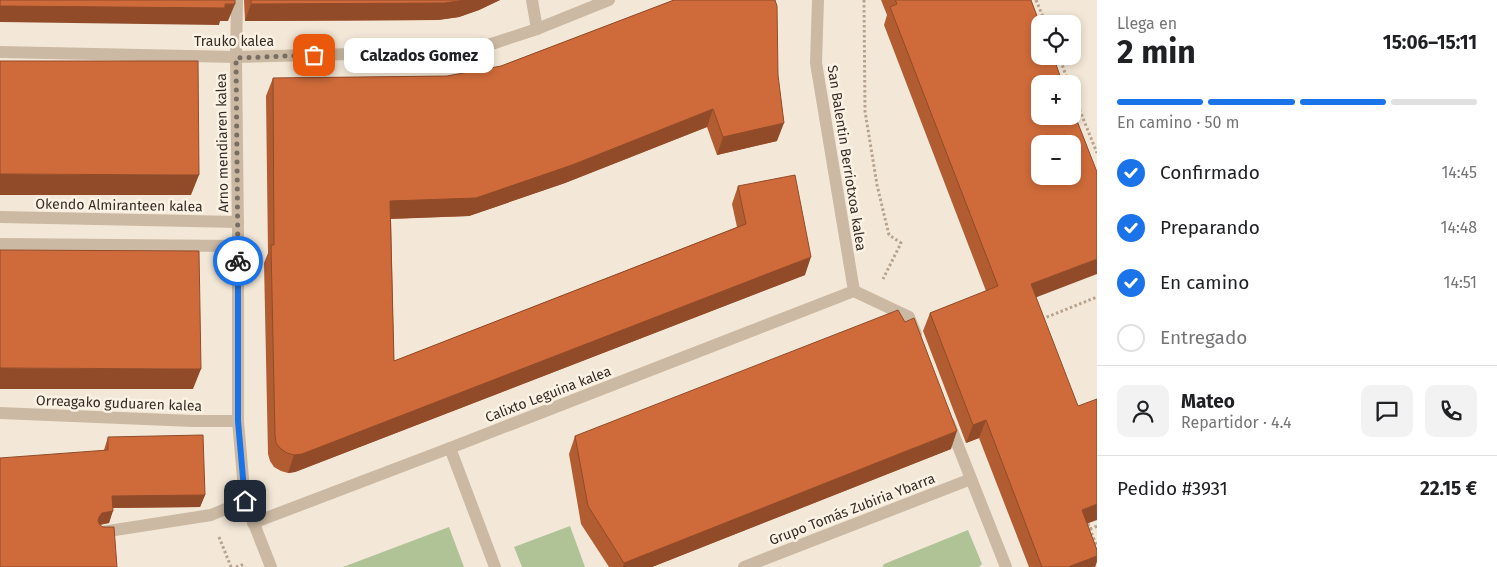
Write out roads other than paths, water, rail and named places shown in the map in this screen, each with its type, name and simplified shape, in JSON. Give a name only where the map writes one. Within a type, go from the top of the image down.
[{"type":"street","name":"Arno mendiaren kalea","points":[[237,0],[238,421],[245,501],[271,567]]},
{"type":"street","points":[[532,0],[537,28]]},
{"type":"street","name":"Trauko kalea","points":[[0,52],[236,58],[470,51],[609,0]]},
{"type":"street","name":"San Balentin Berriotxoa kalea","points":[[818,0],[816,63],[854,291]]},
{"type":"street","name":"Okendo Almiranteen kalea","points":[[0,217],[238,222]]},
{"type":"street","points":[[0,244],[238,246]]},
{"type":"street","points":[[854,291],[909,316],[919,341]]},
{"type":"street","name":"Calixto Leguina kalea","points":[[253,523],[854,291]]},
{"type":"street","name":"Orreagako guduaren kalea","points":[[0,413],[193,421],[238,421]]},
{"type":"street","points":[[946,415],[1006,567]]},
{"type":"street","points":[[450,448],[495,567]]},
{"type":"street","name":"Grupo Tomás Zubiria Ybarra","points":[[744,567],[970,479]]},
{"type":"street","points":[[102,532],[211,515],[245,501]]},
{"type":"place","name":"Calzados Gomez","points":[[314,55]]}]
